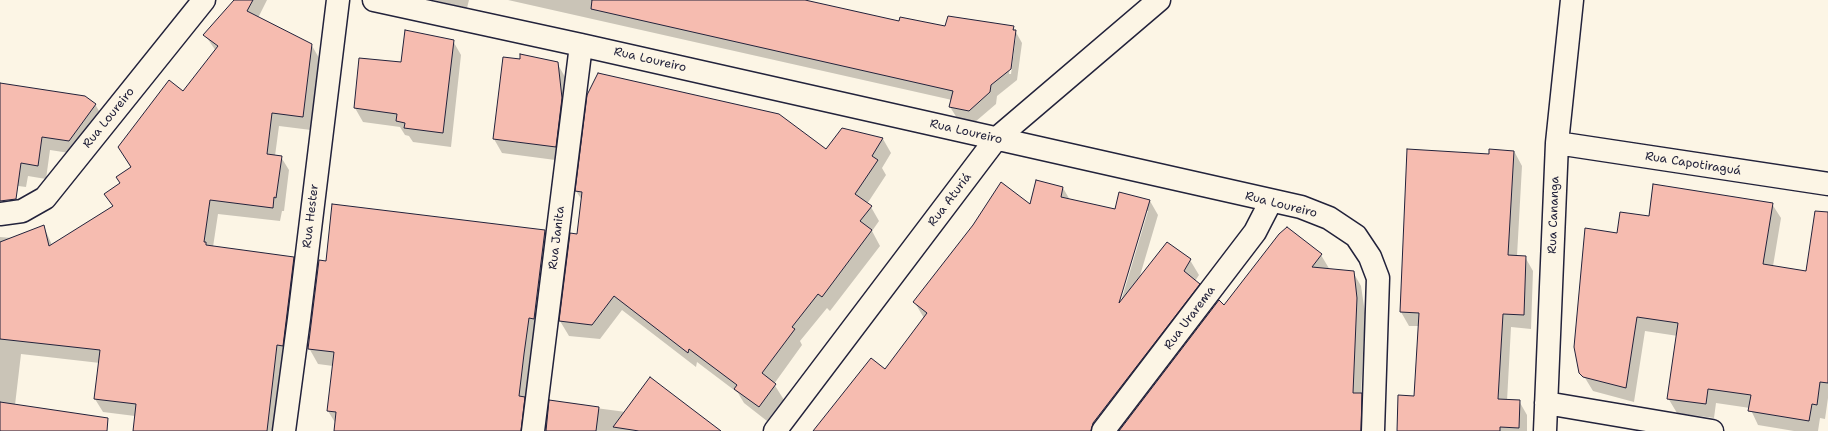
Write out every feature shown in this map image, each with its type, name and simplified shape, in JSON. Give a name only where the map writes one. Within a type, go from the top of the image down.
[{"type":"street","name":"Rua Loureiro","points":[[0,214],[22,211],[45,198],[204,0]]},
{"type":"street","name":"Rua Hester","points":[[284,431],[338,0]]},
{"type":"street","name":"Rua Loureiro","points":[[374,0],[581,45],[1271,201],[1301,208],[1329,218],[1356,236],[1370,257],[1378,278],[1373,431]]},
{"type":"street","name":"Rua Aturiá","points":[[775,431],[996,139],[1159,0]]},
{"type":"street","name":"Rua Cananga","points":[[1546,431],[1557,143],[1572,0]]},
{"type":"street","name":"Rua Janita","points":[[533,431],[581,45]]},
{"type":"street","name":"Rua Capotiraguá","points":[[1557,143],[1828,184]]},
{"type":"street","name":"Rua Urarema","points":[[1103,431],[1255,232],[1271,201]]},
{"type":"street","points":[[1546,402],[1712,431]]},
{"type":"building","points":[[234,0],[253,0],[247,11],[312,44],[303,117],[272,113],[267,154],[282,156],[276,198],[274,197],[273,208],[210,200],[204,242],[206,242],[206,245],[294,257],[283,346],[277,345],[267,431],[133,431],[136,404],[94,399],[100,350],[0,339],[0,242],[44,225],[49,246],[113,206],[104,194],[120,183],[116,177],[131,167],[118,147],[169,80],[183,91],[218,46],[203,35]]},
{"type":"building","points":[[592,0],[805,0],[899,21],[900,17],[945,26],[948,16],[1014,26],[1013,30],[1016,30],[1011,69],[991,85],[990,92],[969,111],[949,107],[953,91],[591,9]]},
{"type":"building","points":[[405,30],[454,40],[443,133],[404,128],[405,123],[396,121],[397,114],[354,108],[359,58],[401,62]]},
{"type":"building","points":[[520,54],[558,62],[562,98],[556,147],[493,139],[503,57],[520,59]]},
{"type":"building","points":[[598,73],[779,114],[826,149],[842,128],[883,138],[872,156],[878,160],[855,194],[872,206],[860,221],[872,230],[822,297],[818,294],[792,327],[795,329],[762,373],[776,384],[759,407],[734,389],[737,385],[689,349],[688,353],[614,296],[592,325],[559,321],[570,233],[577,234],[582,192],[575,191],[587,95]]},
{"type":"building","points":[[0,83],[85,96],[96,104],[69,141],[42,137],[38,166],[21,163],[16,199],[0,201]]},
{"type":"building","points":[[1407,149],[1489,154],[1489,149],[1514,151],[1508,255],[1526,256],[1524,315],[1503,314],[1498,399],[1520,400],[1519,428],[1500,427],[1500,431],[1397,431],[1398,395],[1414,396],[1419,313],[1400,312]]},
{"type":"building","points":[[1036,180],[1063,187],[1061,197],[1115,209],[1119,192],[1150,200],[1119,303],[1167,242],[1191,259],[1184,271],[1200,284],[1093,423],[1091,431],[813,431],[871,358],[885,369],[927,313],[913,302],[973,225],[1001,182],[1030,204]]},
{"type":"building","points":[[1653,184],[1773,203],[1763,264],[1806,271],[1815,211],[1828,212],[1828,383],[1820,382],[1817,405],[1812,404],[1809,421],[1748,411],[1751,395],[1708,389],[1706,404],[1667,399],[1678,323],[1637,317],[1626,388],[1583,377],[1579,373],[1574,347],[1585,228],[1617,233],[1620,212],[1649,216]]},
{"type":"building","points":[[332,204],[545,230],[534,319],[529,318],[524,354],[519,396],[525,397],[521,431],[334,431],[336,412],[327,411],[334,352],[308,349],[319,260],[326,261]]},
{"type":"building","points":[[1287,227],[1322,254],[1312,267],[1354,271],[1357,298],[1353,393],[1362,393],[1361,431],[1119,431],[1219,300],[1224,305],[1279,234]]},
{"type":"building","points":[[650,377],[721,431],[639,431],[613,427]]},
{"type":"building","points":[[549,400],[599,407],[596,431],[546,431]]},
{"type":"building","points":[[0,402],[108,418],[107,431],[0,431]]}]
